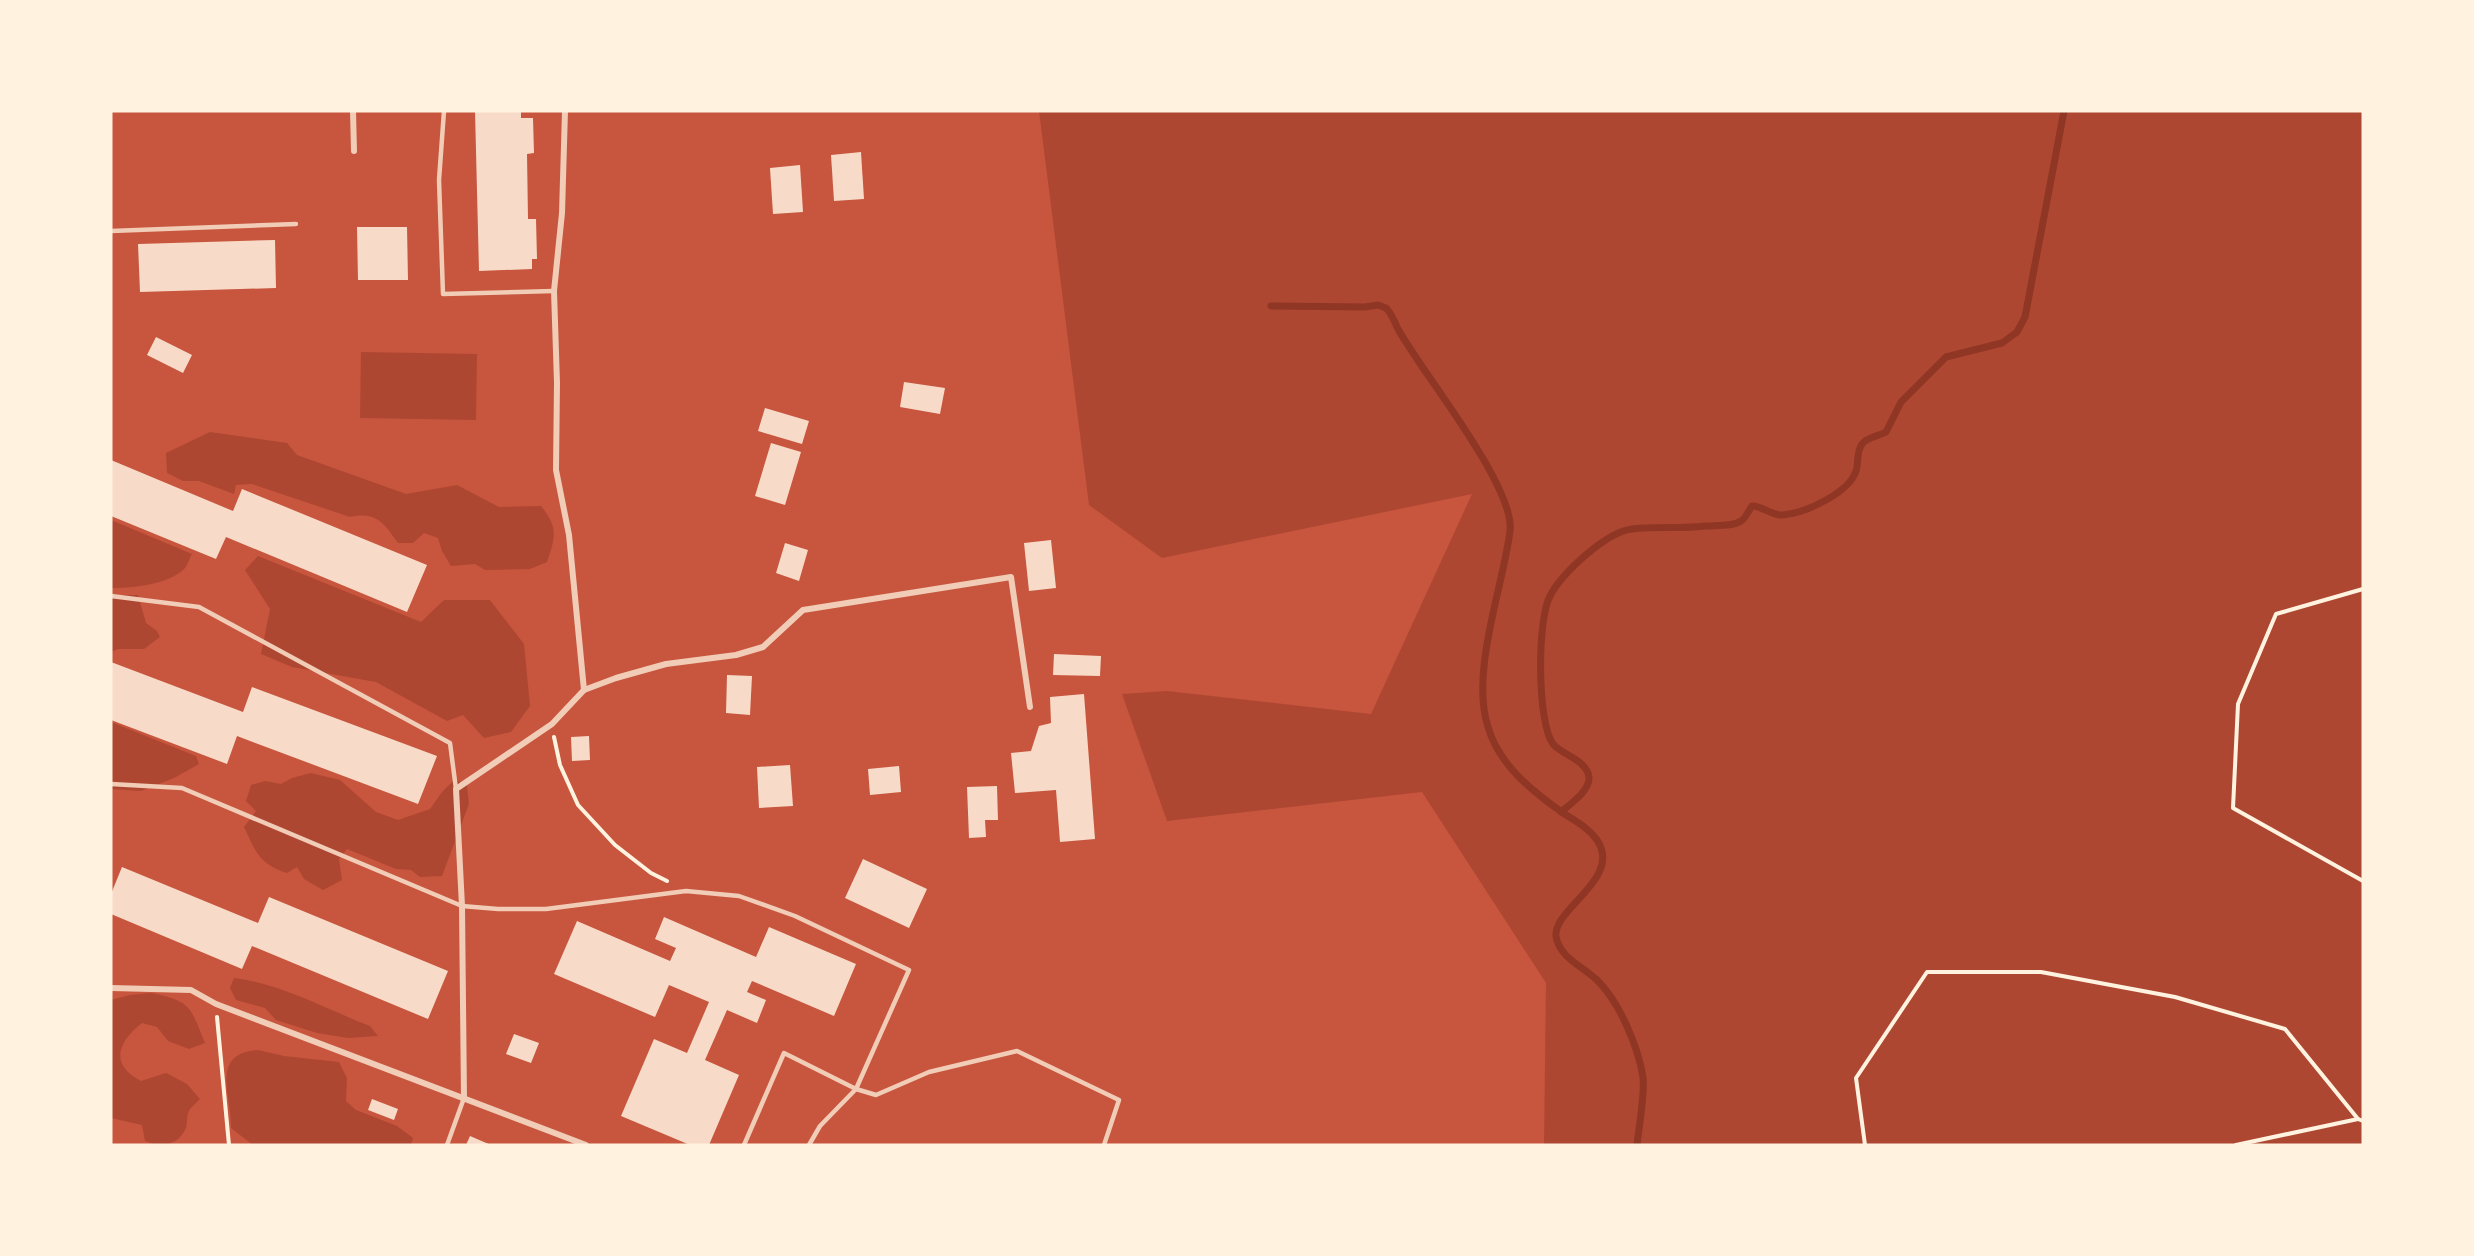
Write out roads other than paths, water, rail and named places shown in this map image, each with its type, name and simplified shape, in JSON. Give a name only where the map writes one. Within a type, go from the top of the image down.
[{"type":"street","points":[[353,111],[354,151]]},
{"type":"street","points":[[565,111],[562,213],[554,291],[557,383],[556,470],[569,535],[584,690]]},
{"type":"street","points":[[464,1098],[462,906],[456,789],[552,724],[584,690],[666,664],[736,655],[763,646],[802,610],[1011,577],[1030,707]]},
{"type":"street","points":[[111,988],[191,990],[216,1004],[585,1145]]},
{"type":"lane","points":[[444,111],[439,180],[442,294],[554,291]]},
{"type":"lane","points":[[111,231],[296,224]]},
{"type":"lane","points":[[111,596],[199,607],[450,743],[456,789]]},
{"type":"lane","points":[[111,784],[182,788],[462,906],[546,909],[686,891],[739,896],[795,916],[909,970],[856,1089],[820,1126],[809,1145]]},
{"type":"lane","points":[[744,1145],[784,1053],[856,1089],[876,1095],[929,1072],[1017,1051],[1119,1100],[1104,1145]]},
{"type":"lane","points":[[447,1145],[464,1098]]},
{"type":"waterway","points":[[1561,812],[1583,792],[1589,777],[1584,766],[1553,744],[1544,715],[1541,671],[1543,626],[1546,608],[1556,587],[1574,565],[1598,545],[1622,532],[1641,528],[1729,525],[1743,520],[1752,506],[1783,515],[1814,506],[1836,494],[1852,479],[1862,444],[1886,432],[1901,402],[1946,357],[2002,343],[2017,332],[2025,317],[2064,111]]},
{"type":"waterway","points":[[1271,306],[1365,307],[1378,305],[1386,308],[1405,341],[1475,445],[1501,493],[1508,514],[1510,531],[1485,656],[1483,705],[1493,741],[1508,765],[1540,796],[1590,832],[1597,840],[1603,854],[1601,867],[1595,880],[1565,915],[1558,926],[1556,936],[1558,944],[1567,956],[1606,990],[1621,1013],[1632,1039],[1643,1077],[1643,1102],[1637,1145]]}]
